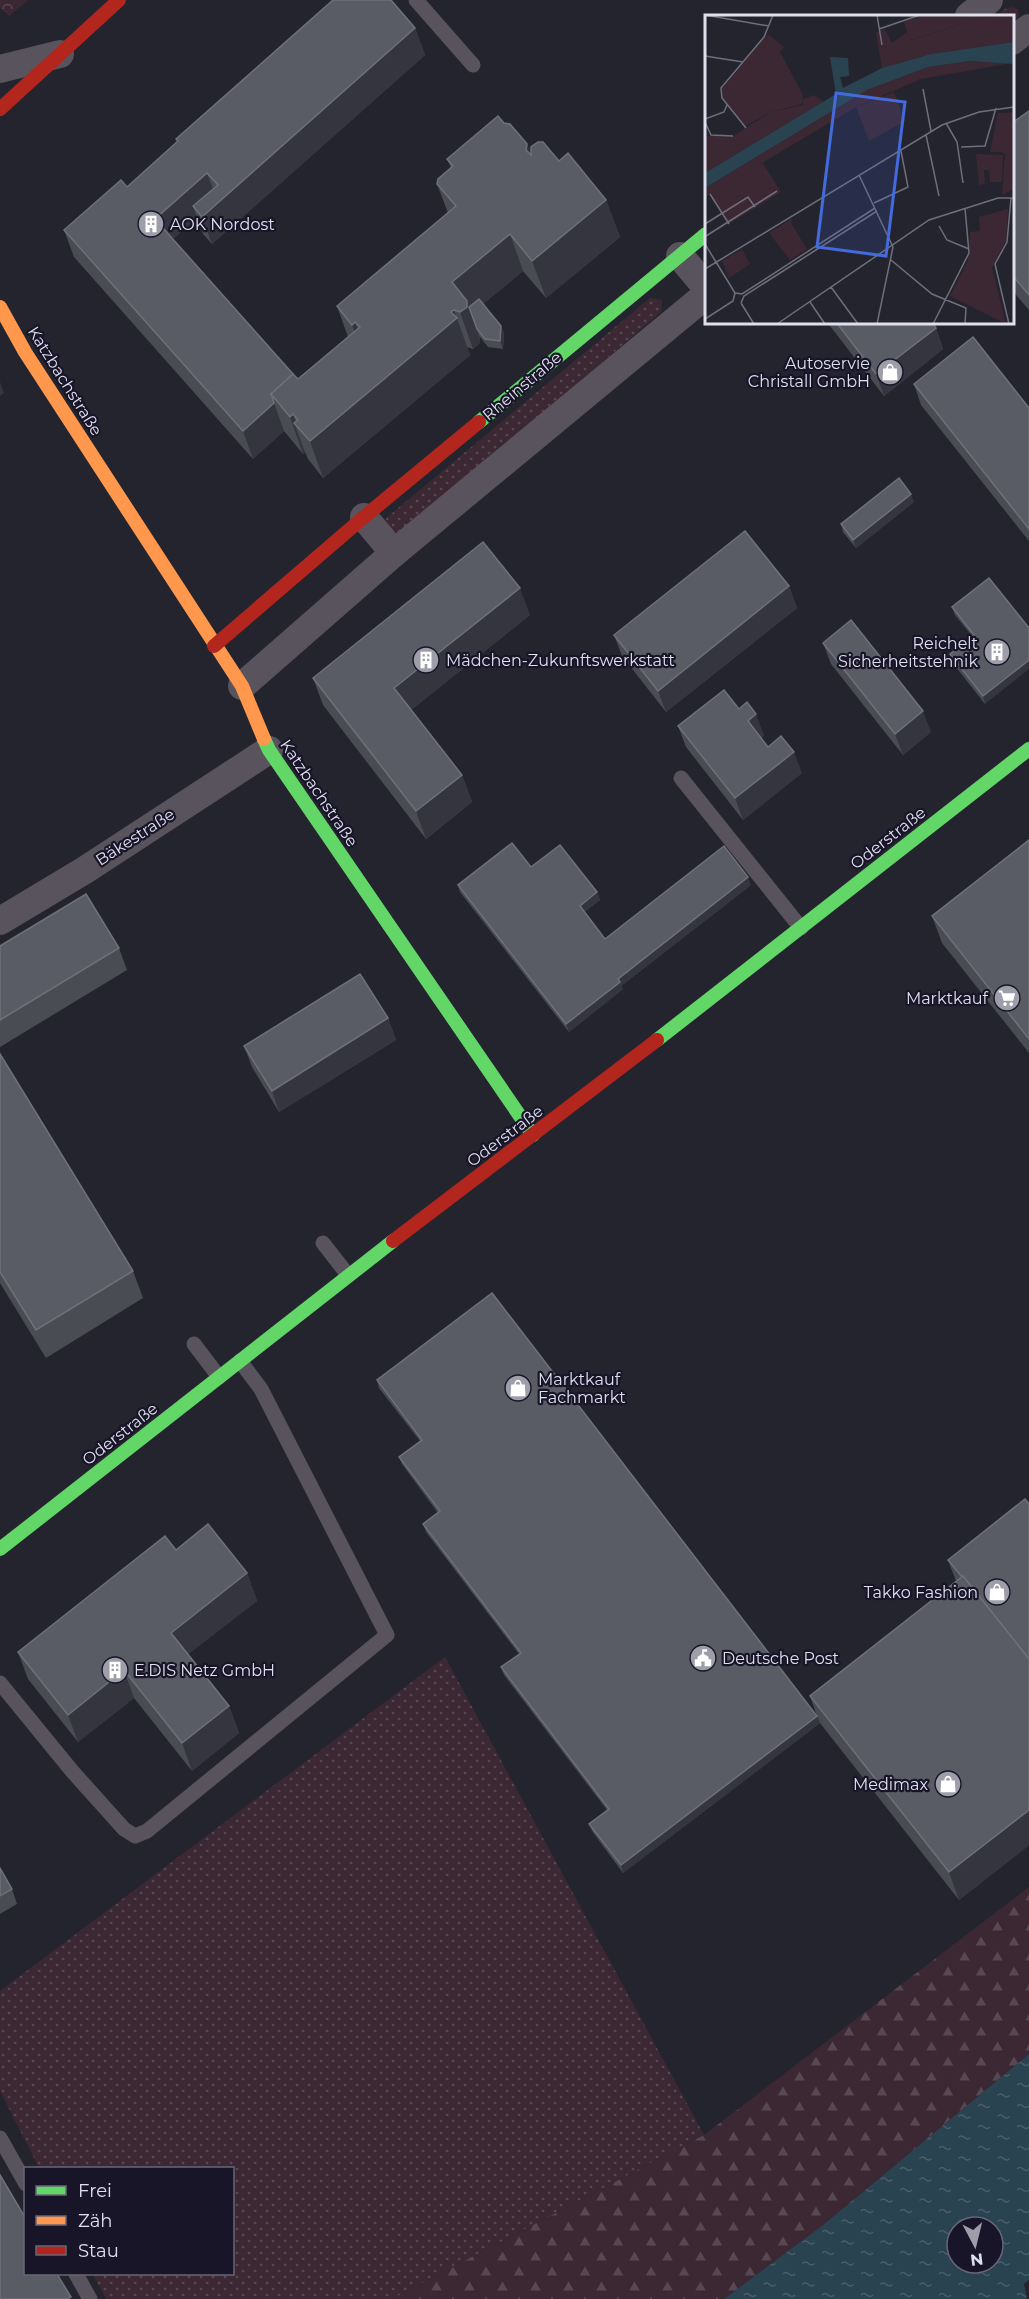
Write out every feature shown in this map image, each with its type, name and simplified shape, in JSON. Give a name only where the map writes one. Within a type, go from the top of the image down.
[{"type":"street","points":[[0,109],[119,0]]},
{"type":"street","points":[[970,15],[989,0]]},
{"type":"street","points":[[1014,40],[1029,28]]},
{"type":"street","points":[[0,69],[60,54]]},
{"type":"street","name":"Rheinstraße","points":[[214,646],[364,517],[705,235]]},
{"type":"street","points":[[680,256],[705,286]]},
{"type":"street","points":[[242,686],[394,553],[705,296]]},
{"type":"street","name":"Katzbachstraße","points":[[0,307],[25,352],[242,686],[269,750],[533,1136]]},
{"type":"street","points":[[364,517],[394,553]]},
{"type":"street","name":"Oderstraße","points":[[0,1549],[348,1275],[533,1136],[1029,749]]},
{"type":"street","name":"Bäkestraße","points":[[0,921],[85,870],[269,750]]},
{"type":"lane","points":[[416,0],[473,65]]},
{"type":"lane","points":[[681,778],[801,928]]},
{"type":"lane","points":[[323,1243],[348,1275]]},
{"type":"lane","points":[[194,1344],[219,1377]]},
{"type":"lane","points":[[0,1683],[72,1771],[124,1829],[135,1836],[147,1831],[387,1635],[261,1389],[240,1361]]},
{"type":"lane","points":[[0,2138],[24,2180]]},
{"type":"lane","points":[[77,2275],[90,2299]]},
{"type":"green space","points":[[0,0],[28,0],[9,16],[0,8]]},
{"type":"green space","points":[[1014,7],[1018,11],[1019,17],[1014,24],[1014,15],[997,15],[1005,9]]},
{"type":"green space","points":[[650,298],[662,300],[661,312],[401,535],[387,529],[386,518]]},
{"type":"green space","points":[[445,1657],[704,2135],[392,2299],[106,2299],[94,2275],[234,2275],[234,2167],[38,2167],[0,2091],[0,1991]]},
{"type":"green space","points":[[1029,1887],[1029,2054],[823,2225],[724,2299],[392,2299],[704,2135]]},
{"type":"water","points":[[1029,2054],[1029,2280],[1024,2284],[1027,2299],[724,2299],[823,2225]]},
{"type":"building","name":"AOK Nordost","points":[[333,0],[391,0],[415,28],[202,217],[193,206],[218,185],[207,173],[155,219],[293,374],[271,394],[274,403],[243,431],[64,230],[121,180],[127,187],[178,141],[176,139]]},
{"type":"building","points":[[1029,111],[1029,295],[1014,277],[1014,122]]},
{"type":"building","points":[[498,116],[504,123],[510,124],[527,144],[526,150],[531,155],[531,147],[538,142],[543,142],[559,161],[568,153],[606,200],[532,261],[510,234],[452,282],[467,301],[467,307],[460,312],[454,310],[451,312],[457,318],[310,441],[294,423],[298,420],[293,414],[290,417],[271,394],[293,374],[298,379],[360,327],[355,322],[352,325],[337,306],[456,206],[437,184],[438,179],[453,166],[447,159]]},
{"type":"building","points":[[479,299],[501,326],[500,341],[485,339],[477,329],[469,307]]},
{"type":"building","points":[[838,324],[933,324],[936,328],[876,374]]},
{"type":"building","points":[[973,337],[1029,408],[1029,529],[914,384]]},
{"type":"building","points":[[899,478],[911,494],[853,540],[841,524]]},
{"type":"building","points":[[745,531],[789,586],[658,691],[614,635]]},
{"type":"building","name":"Mädchen-Zukunftswerkstatt","points":[[483,542],[520,588],[394,688],[462,775],[416,811],[313,678]]},
{"type":"building","name":"Reichelt Sicherheitstehnik","points":[[989,578],[1029,628],[1029,660],[983,696],[950,654],[974,635],[952,607]]},
{"type":"building","points":[[851,620],[923,711],[895,734],[823,643]]},
{"type":"building","points":[[724,690],[739,709],[747,702],[756,714],[748,721],[768,747],[781,736],[794,752],[735,798],[678,726]]},
{"type":"building","name":"Marktkauf","points":[[1029,840],[1029,1039],[932,916]]},
{"type":"building","points":[[512,843],[531,867],[560,845],[597,892],[580,906],[605,939],[724,846],[748,877],[618,979],[620,982],[566,1024],[458,885]]},
{"type":"building","points":[[86,894],[119,948],[0,1020],[0,946]]},
{"type":"building","points":[[360,974],[388,1018],[272,1091],[244,1046]]},
{"type":"building","points":[[0,1054],[133,1271],[36,1330],[0,1272]]},
{"type":"building","points":[[492,1293],[817,1716],[621,1865],[589,1824],[609,1809],[501,1667],[521,1653],[423,1524],[440,1511],[399,1457],[422,1440],[377,1380]]},
{"type":"building","name":"Takko Fashion","points":[[1025,1499],[1029,1504],[1029,1659],[948,1560]]},
{"type":"building","name":"E.DIS Netz GmbH","points":[[208,1524],[247,1573],[171,1633],[229,1706],[182,1743],[124,1670],[68,1715],[18,1652],[165,1536],[176,1550]]},
{"type":"building","name":"Medimax","points":[[963,1576],[1029,1659],[1029,1810],[949,1872],[810,1696]]},
{"type":"building","points":[[0,1868],[12,1889],[0,1896]]},
{"type":"building","points":[[0,2175],[24,2216],[24,2275],[58,2275],[71,2297],[67,2299],[0,2299]]},
{"type":"traffic: fast","points":[[479,422],[705,235]]},
{"type":"traffic: fast","points":[[264,739],[269,750],[533,1135]]},
{"type":"traffic: fast","points":[[657,1040],[1029,749]]},
{"type":"traffic: fast","points":[[0,1549],[393,1241]]},
{"type":"traffic: slow","points":[[0,307],[25,352],[242,686],[264,739]]},
{"type":"traffic: jam","points":[[0,109],[119,0]]},
{"type":"traffic: jam","points":[[214,646],[479,422]]},
{"type":"traffic: jam","points":[[393,1241],[657,1040]]},
{"type":"place","name":"AOK Nordost","points":[[151,224]]},
{"type":"place","name":"Autoservie Christall GmbH","points":[[890,372]]},
{"type":"place","name":"Reichelt Sicherheitstehnik","points":[[997,652]]},
{"type":"place","name":"Mädchen-Zukunftswerkstatt","points":[[426,660]]},
{"type":"place","name":"Marktkauf","points":[[1007,998]]},
{"type":"place","name":"Marktkauf Fachmarkt","points":[[518,1388]]},
{"type":"place","name":"Takko Fashion","points":[[997,1592]]},
{"type":"place","name":"Deutsche Post","points":[[703,1658]]},
{"type":"place","name":"E.DIS Netz GmbH","points":[[115,1670]]},
{"type":"place","name":"Medimax","points":[[948,1784]]}]
